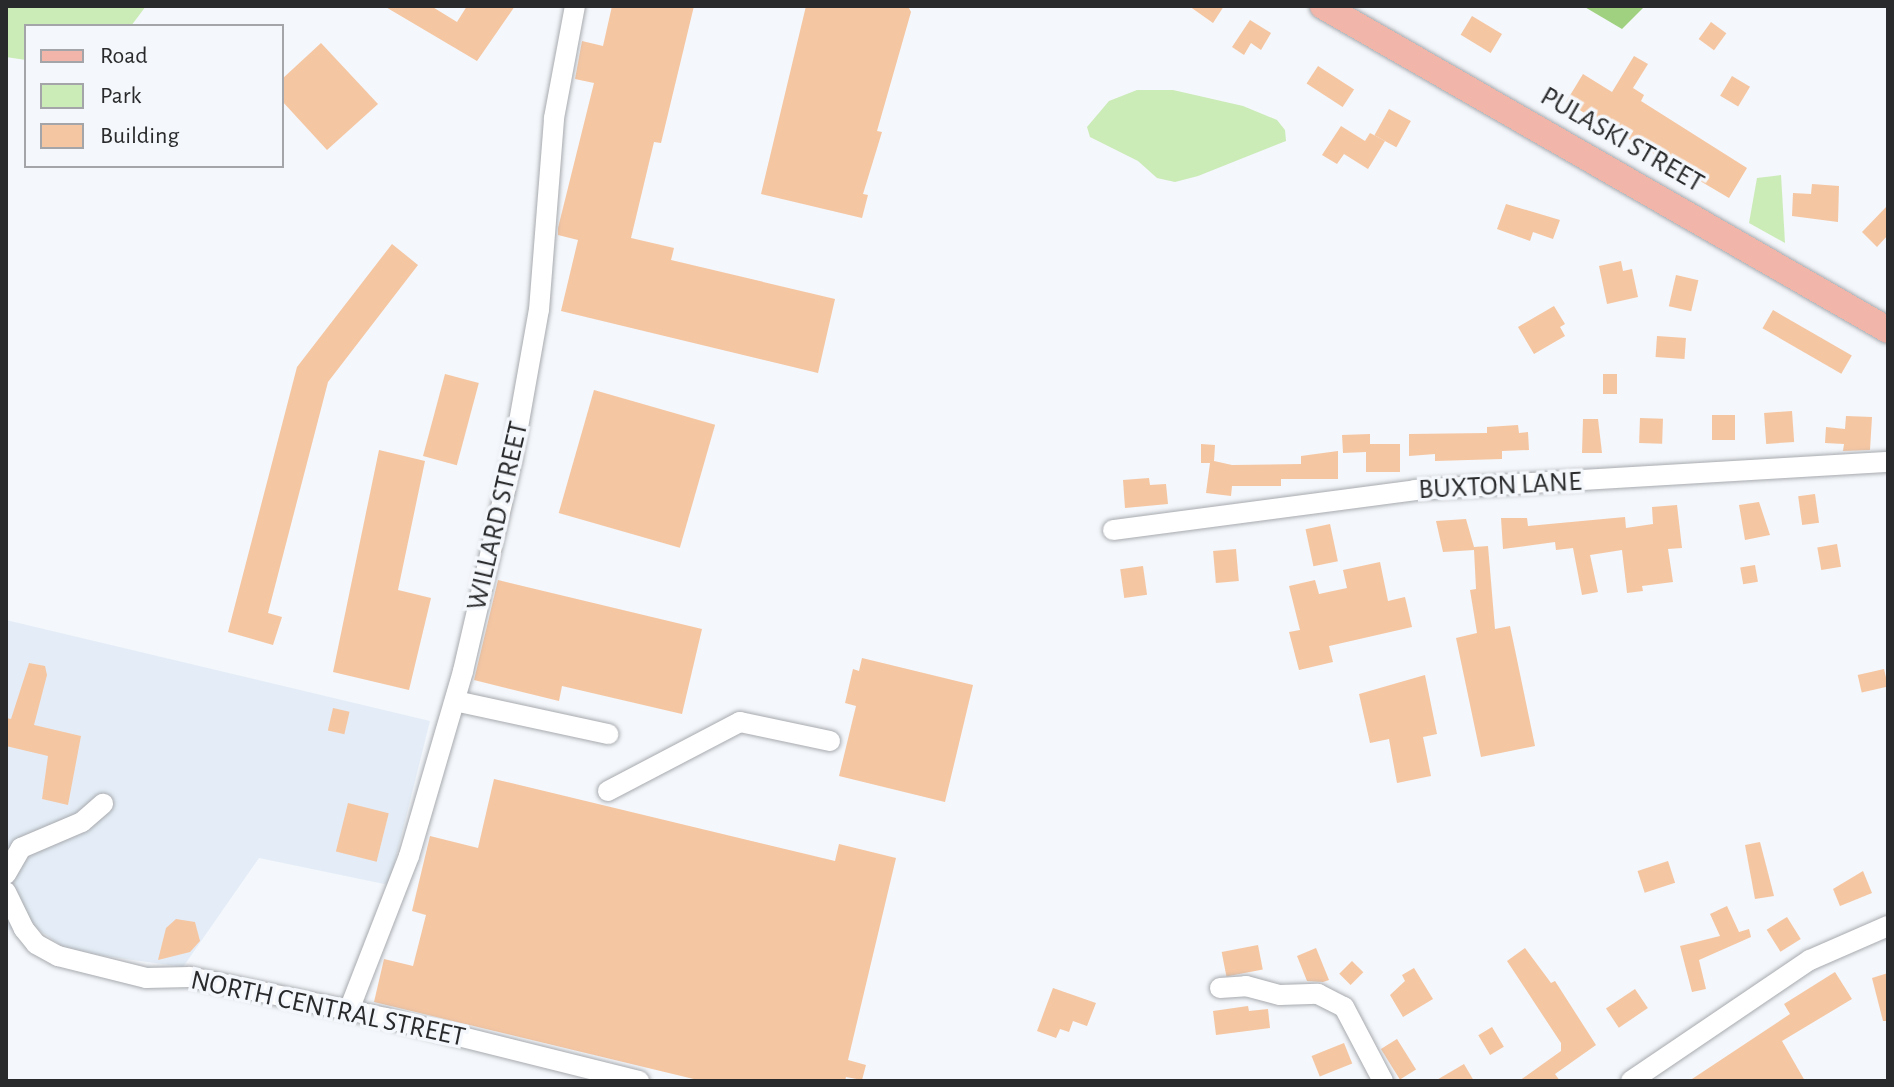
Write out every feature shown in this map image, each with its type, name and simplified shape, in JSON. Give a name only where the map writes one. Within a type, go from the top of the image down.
[{"type":"main road","name":"PULASKI STREET","points":[[1323,6],[1888,330]]},
{"type":"street","name":"WILLARD STREET","points":[[349,1010],[409,856],[455,701],[530,377],[554,118],[575,6]]},
{"type":"street","name":"BUXTON LANE","points":[[1113,530],[1415,490],[1888,462]]},
{"type":"street","points":[[455,701],[608,734]]},
{"type":"street","points":[[608,791],[740,722],[830,741]]},
{"type":"street","points":[[6,874],[21,848],[82,822],[103,804]]},
{"type":"street","name":"NORTH CENTRAL STREET","points":[[6,892],[24,929],[36,944],[58,956],[146,978],[190,977],[349,1010],[639,1081]]},
{"type":"street","points":[[1631,1081],[1810,960],[1888,926]]},
{"type":"street","points":[[1220,988],[1246,986],[1280,995],[1318,994],[1344,1007],[1383,1081]]},
{"type":"shaded area","points":[[6,620],[430,721],[389,885],[259,858],[183,967],[69,951],[35,927],[6,930]]},
{"type":"green space","points":[[6,6],[146,6],[132,24],[24,24],[24,60],[6,57]]},
{"type":"green space","points":[[1583,6],[1645,6],[1622,29]]},
{"type":"green space","points":[[1137,90],[1173,90],[1243,106],[1277,120],[1285,130],[1286,141],[1198,176],[1175,182],[1157,178],[1138,161],[1090,137],[1087,127],[1109,101]]},
{"type":"green space","points":[[1781,175],[1785,243],[1749,223],[1757,178]]},
{"type":"building","points":[[384,6],[431,6],[457,22],[467,6],[515,6],[477,61]]},
{"type":"building","points":[[612,6],[694,6],[661,143],[654,142],[631,238],[674,248],[671,260],[835,299],[818,373],[561,311],[578,240],[558,235],[558,228],[594,83],[575,79],[582,41],[603,46]]},
{"type":"building","points":[[806,6],[908,6],[911,12],[877,131],[882,132],[863,194],[868,195],[862,218],[761,194]]},
{"type":"building","points":[[1189,6],[1224,6],[1213,23]]},
{"type":"building","points":[[1472,16],[1502,34],[1491,53],[1461,35]]},
{"type":"building","points":[[1250,20],[1271,33],[1261,50],[1251,43],[1244,55],[1232,47]]},
{"type":"building","points":[[1711,22],[1726,33],[1714,50],[1699,39]]},
{"type":"building","points":[[321,43],[378,104],[327,150],[284,103],[284,77]]},
{"type":"building","points":[[1634,56],[1648,64],[1633,88],[1644,95],[1641,101],[1747,168],[1729,198],[1566,102],[1583,74],[1612,92]]},
{"type":"building","points":[[1318,66],[1354,89],[1343,107],[1307,84]]},
{"type":"building","points":[[1732,76],[1750,87],[1738,107],[1720,96]]},
{"type":"building","points":[[1389,109],[1411,121],[1396,147],[1374,135]]},
{"type":"building","points":[[1341,126],[1365,141],[1370,133],[1385,141],[1368,169],[1344,154],[1337,164],[1322,155]]},
{"type":"building","points":[[1812,184],[1839,186],[1838,222],[1792,216],[1793,193],[1811,194]]},
{"type":"building","points":[[1506,204],[1560,220],[1553,239],[1533,232],[1530,241],[1497,229]]},
{"type":"building","points":[[1888,205],[1888,235],[1877,247],[1862,232]]},
{"type":"building","points":[[392,244],[418,265],[328,382],[268,613],[282,617],[273,645],[228,632],[297,367]]},
{"type":"building","points":[[1621,261],[1623,271],[1632,269],[1638,297],[1607,304],[1599,266]]},
{"type":"building","points":[[1676,275],[1698,280],[1691,311],[1669,306]]},
{"type":"building","points":[[1554,306],[1565,324],[1560,327],[1565,336],[1534,354],[1518,327]]},
{"type":"building","points":[[1773,310],[1852,355],[1841,374],[1762,328]]},
{"type":"building","points":[[1657,336],[1686,338],[1684,359],[1656,357]]},
{"type":"building","points":[[445,374],[479,383],[457,465],[423,456]]},
{"type":"building","points":[[1603,374],[1617,374],[1617,394],[1603,394]]},
{"type":"building","points":[[594,390],[715,425],[680,548],[559,513]]},
{"type":"building","points":[[1792,411],[1794,442],[1766,444],[1764,413]]},
{"type":"building","points":[[1712,415],[1735,415],[1735,440],[1712,440]]},
{"type":"building","points":[[1846,416],[1872,417],[1870,450],[1843,451],[1844,444],[1825,443],[1826,427],[1845,429]]},
{"type":"building","points":[[1640,418],[1663,419],[1662,444],[1639,443]]},
{"type":"building","points":[[1583,419],[1598,419],[1602,453],[1582,453]]},
{"type":"building","points":[[1518,425],[1519,433],[1528,432],[1529,450],[1502,451],[1502,459],[1435,461],[1435,454],[1409,456],[1409,434],[1487,433],[1487,427]]},
{"type":"building","points":[[1370,434],[1370,444],[1400,444],[1400,472],[1366,472],[1366,452],[1343,453],[1342,435]]},
{"type":"building","points":[[1201,444],[1215,445],[1214,461],[1232,465],[1301,464],[1301,456],[1338,451],[1338,479],[1281,479],[1281,486],[1232,486],[1231,496],[1206,493],[1210,463],[1201,463]]},
{"type":"building","points":[[379,450],[425,461],[398,590],[431,598],[409,690],[333,672]]},
{"type":"building","points":[[1149,478],[1150,485],[1166,484],[1168,504],[1125,508],[1123,480]]},
{"type":"building","points":[[1815,494],[1819,523],[1802,525],[1798,496]]},
{"type":"building","points":[[1759,502],[1770,535],[1745,540],[1739,505]]},
{"type":"building","points":[[1677,505],[1682,548],[1668,549],[1673,582],[1642,586],[1643,591],[1627,593],[1622,550],[1590,555],[1598,592],[1582,595],[1573,548],[1556,550],[1555,542],[1503,549],[1501,518],[1527,518],[1528,526],[1625,517],[1626,528],[1653,524],[1652,507]]},
{"type":"building","points":[[1466,519],[1474,547],[1488,546],[1495,629],[1510,626],[1535,746],[1481,757],[1456,638],[1477,633],[1470,590],[1476,589],[1474,550],[1443,552],[1436,521]]},
{"type":"building","points":[[1330,524],[1338,561],[1313,566],[1306,529]]},
{"type":"building","points":[[1837,544],[1841,567],[1821,570],[1817,547]]},
{"type":"building","points":[[1236,549],[1239,581],[1216,583],[1213,551]]},
{"type":"building","points":[[1380,562],[1388,601],[1405,597],[1412,627],[1329,646],[1333,662],[1299,670],[1289,632],[1300,630],[1289,586],[1315,580],[1319,594],[1347,588],[1343,570]]},
{"type":"building","points":[[1755,565],[1758,582],[1743,584],[1740,568]]},
{"type":"building","points":[[1143,566],[1147,595],[1124,598],[1120,569]]},
{"type":"building","points":[[498,580],[702,629],[682,714],[562,686],[559,701],[474,680]]},
{"type":"building","points":[[862,658],[973,685],[945,802],[839,776],[856,706],[845,703],[853,669],[859,671]]},
{"type":"building","points":[[29,663],[45,666],[47,675],[34,725],[81,736],[68,805],[42,799],[48,756],[6,746],[6,718],[11,719]]},
{"type":"building","points":[[1884,669],[1888,687],[1862,693],[1858,675]]},
{"type":"building","points":[[1425,675],[1437,734],[1423,737],[1431,776],[1397,783],[1389,739],[1370,743],[1359,694]]},
{"type":"building","points":[[333,708],[350,712],[344,734],[328,730]]},
{"type":"building","points":[[494,779],[835,861],[839,844],[896,858],[848,1060],[866,1065],[862,1080],[846,1077],[845,1081],[702,1081],[374,1002],[384,959],[413,966],[426,915],[412,911],[430,836],[478,848]]},
{"type":"building","points":[[348,803],[389,813],[377,862],[336,852]]},
{"type":"building","points":[[1760,842],[1774,896],[1755,899],[1745,845]]},
{"type":"building","points":[[1668,861],[1675,883],[1645,893],[1638,871]]},
{"type":"building","points":[[1863,871],[1872,893],[1840,906],[1833,889]]},
{"type":"building","points":[[1727,906],[1739,932],[1749,929],[1751,937],[1699,960],[1706,989],[1692,992],[1680,946],[1720,936],[1710,914]]},
{"type":"building","points":[[1787,917],[1801,939],[1780,952],[1767,930]]},
{"type":"building","points":[[176,919],[195,922],[200,941],[190,952],[158,960],[166,928]]},
{"type":"building","points":[[1258,945],[1263,970],[1226,977],[1222,952]]},
{"type":"building","points":[[1316,948],[1329,980],[1323,982],[1307,981],[1297,956]]},
{"type":"building","points":[[1525,948],[1551,983],[1555,981],[1596,1045],[1555,1074],[1560,1081],[1519,1081],[1561,1051],[1561,1043],[1507,961]]},
{"type":"building","points":[[1352,961],[1363,972],[1351,985],[1339,974]]},
{"type":"building","points":[[1414,968],[1433,999],[1403,1017],[1390,995],[1405,981],[1402,975]]},
{"type":"building","points":[[1835,972],[1852,999],[1782,1041],[1805,1081],[1689,1081],[1790,1014],[1784,1004]]},
{"type":"building","points":[[1888,973],[1888,1021],[1883,1021],[1872,978]]},
{"type":"building","points":[[1053,988],[1096,1003],[1087,1026],[1073,1021],[1069,1032],[1060,1029],[1056,1038],[1037,1031]]},
{"type":"building","points":[[1635,989],[1648,1008],[1619,1028],[1606,1009]]},
{"type":"building","points":[[1248,1006],[1249,1011],[1268,1009],[1270,1028],[1216,1035],[1213,1011]]},
{"type":"building","points":[[1492,1027],[1504,1047],[1490,1055],[1478,1035]]},
{"type":"building","points":[[1397,1039],[1416,1070],[1400,1080],[1381,1049]]},
{"type":"building","points":[[1344,1043],[1352,1063],[1320,1077],[1312,1056]]},
{"type":"building","points":[[1464,1064],[1474,1081],[1435,1081]]}]
